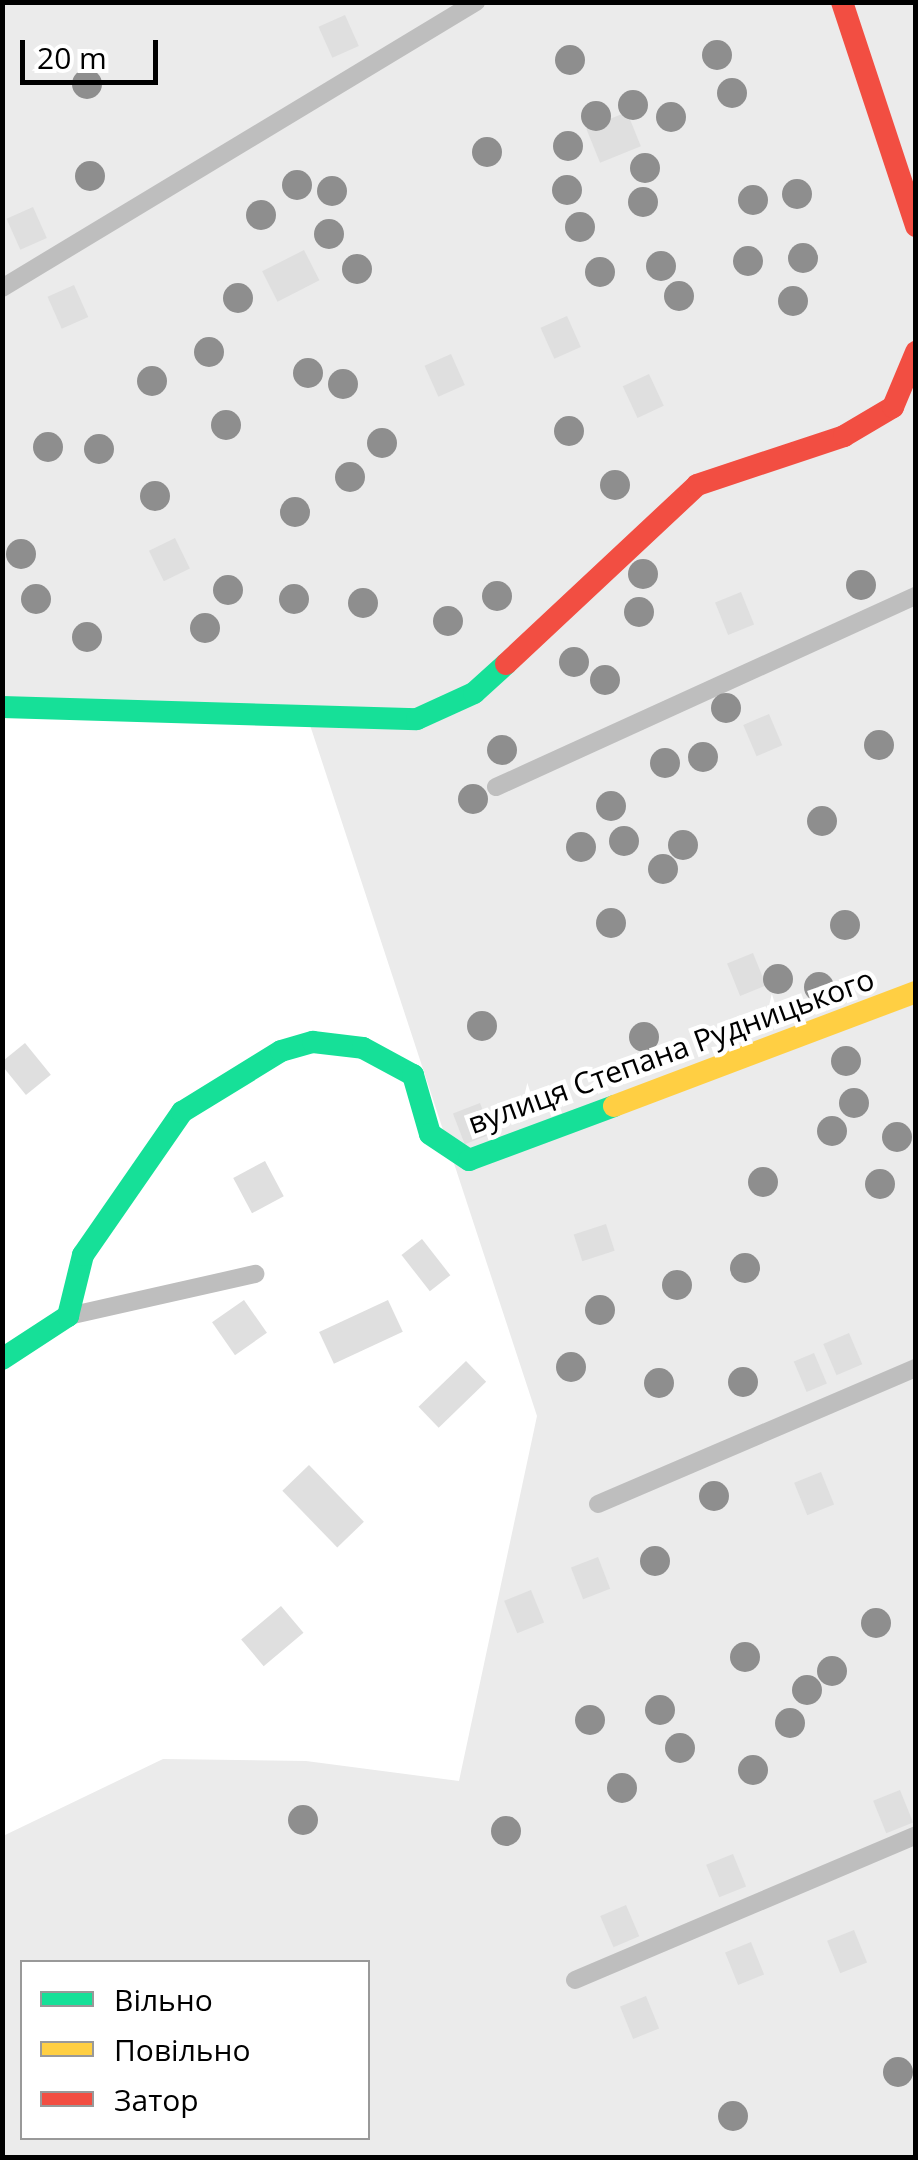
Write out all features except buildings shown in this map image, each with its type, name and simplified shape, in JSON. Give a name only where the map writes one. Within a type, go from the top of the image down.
[{"type":"street","points":[[842,2],[916,226]]},
{"type":"street","points":[[2,707],[417,720],[474,692],[697,485],[844,436],[893,406],[916,352]]},
{"type":"street","name":"вулиця Степана Рудницького","points":[[68,1316],[84,1255],[182,1112],[281,1050],[312,1042],[363,1048],[413,1075],[430,1134],[469,1160],[916,992]]},
{"type":"street","points":[[2,1359],[68,1316]]},
{"type":"lane","points":[[2,288],[476,2]]},
{"type":"lane","points":[[496,786],[916,596]]},
{"type":"lane","points":[[68,1316],[255,1274]]},
{"type":"lane","points":[[598,1504],[916,1368]]},
{"type":"lane","points":[[574,1980],[916,1836]]},
{"type":"shaded area","points":[[3,3],[915,3],[915,2157],[3,2157],[3,1836],[163,1759],[306,1761],[459,1781],[537,1416],[309,722],[3,707]]},
{"type":"traffic: fast","points":[[2,707],[417,719],[474,693],[506,664]]},
{"type":"traffic: fast","points":[[2,1359],[68,1316],[83,1255],[182,1112],[281,1051],[313,1042],[363,1048],[413,1075],[430,1134],[469,1160],[614,1106]]},
{"type":"traffic: slow","points":[[614,1106],[916,992]]},
{"type":"traffic: jam","points":[[842,2],[916,226]]},
{"type":"traffic: jam","points":[[506,664],[697,485],[844,436],[893,407],[916,352]]}]
